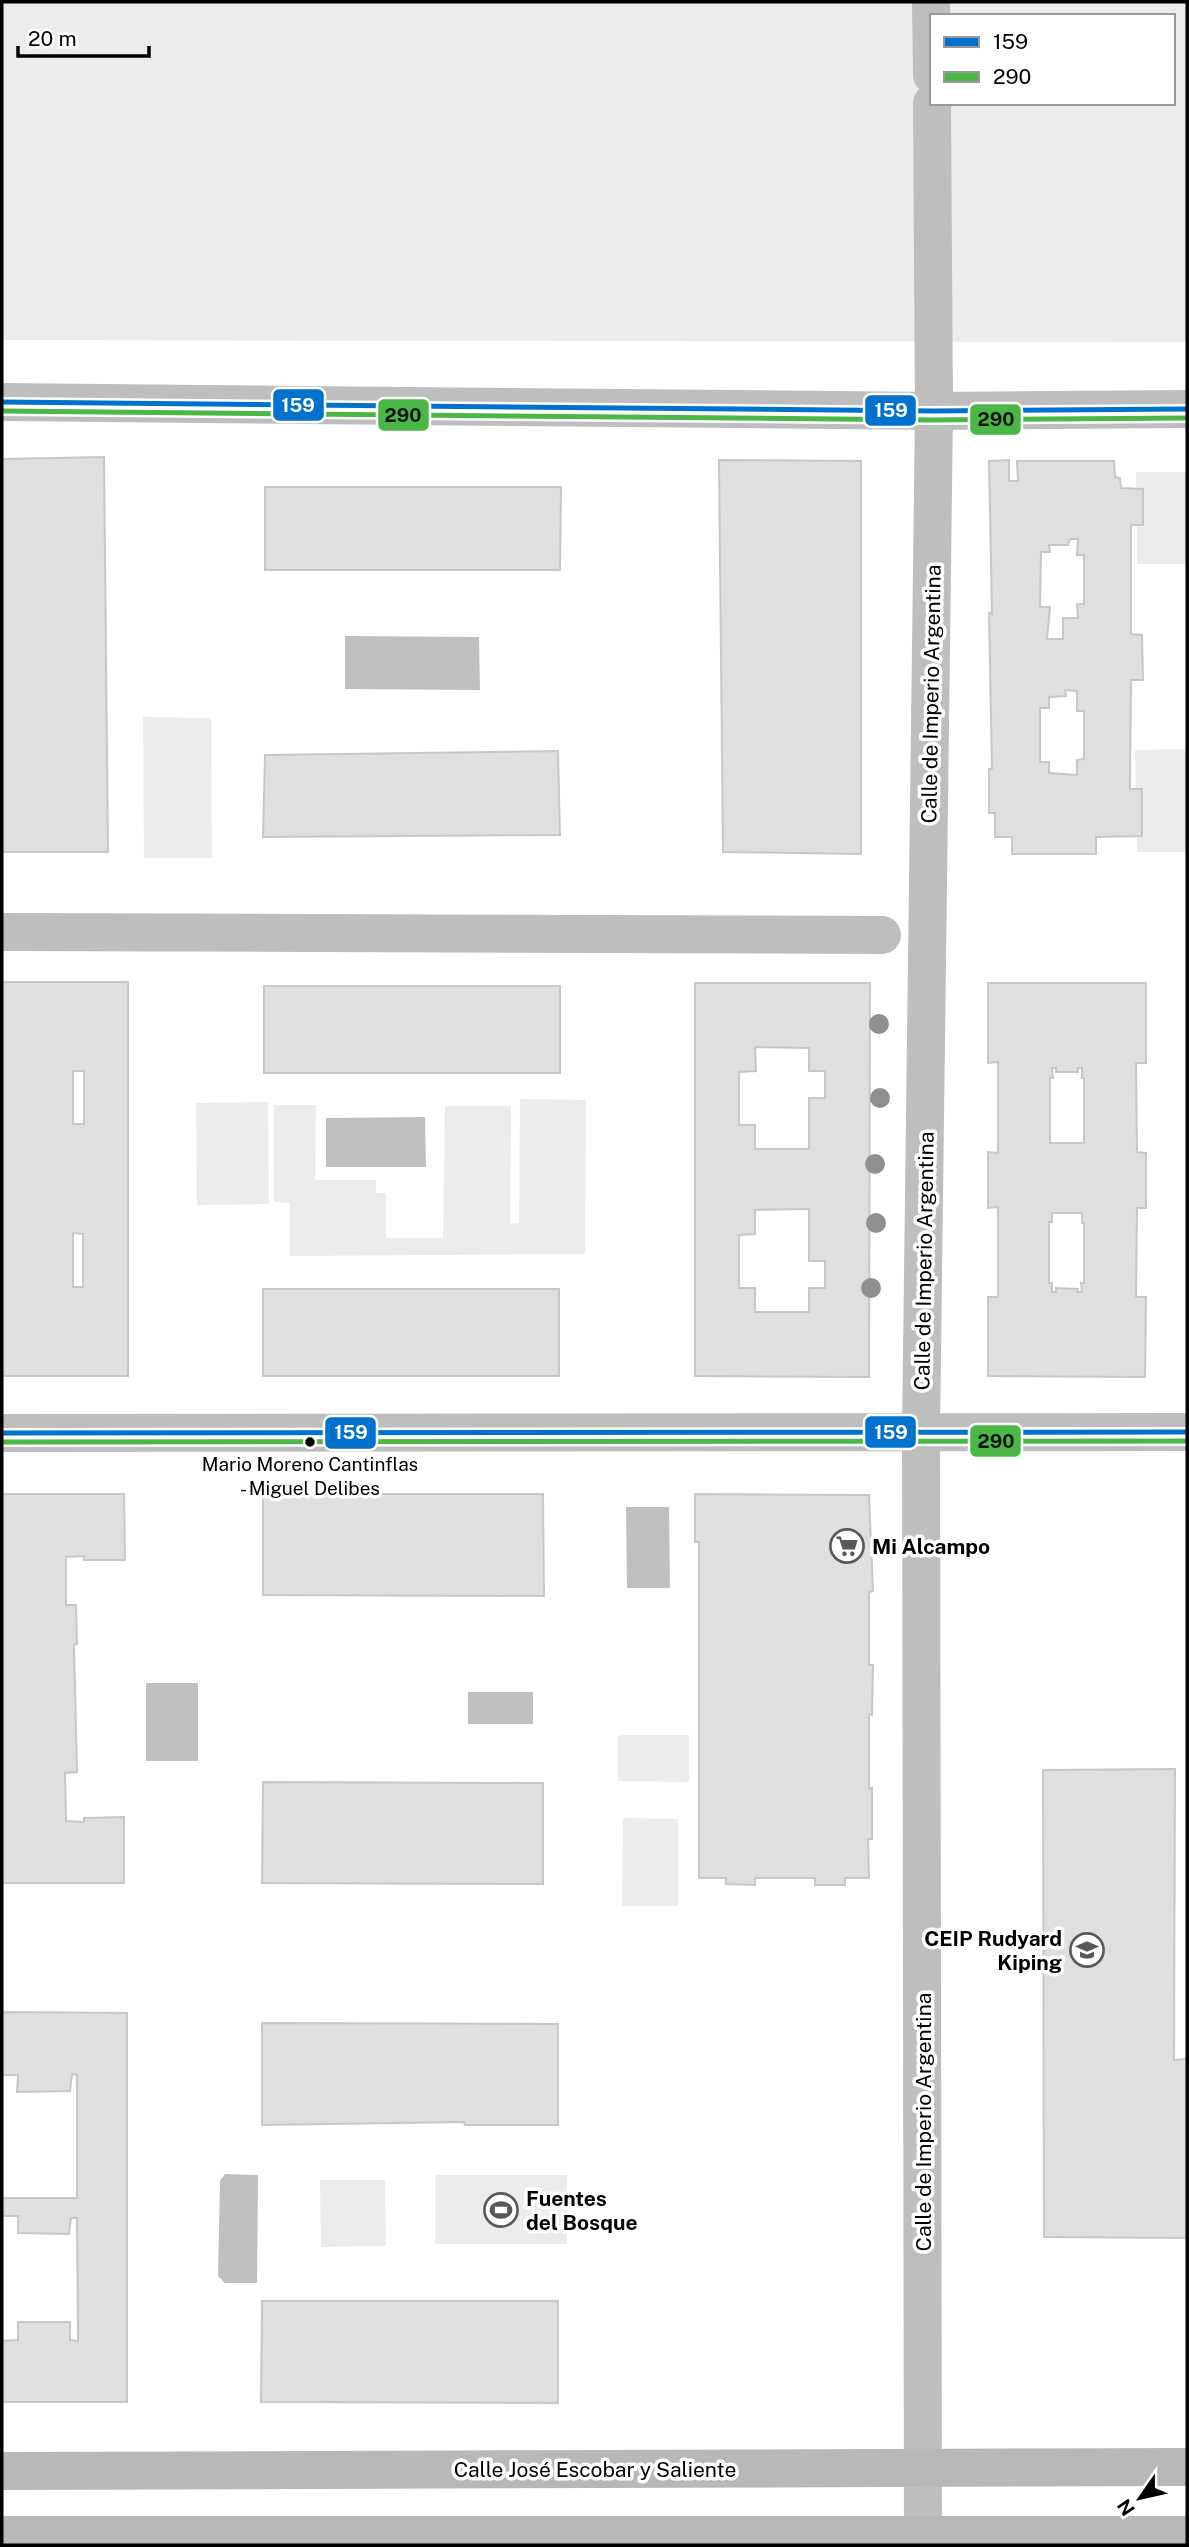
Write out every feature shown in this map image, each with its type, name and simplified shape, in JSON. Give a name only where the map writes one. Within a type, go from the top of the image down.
[{"type":"main road","name":"Calle José Escobar y Saliente","points":[[2,2471],[1187,2466]]},
{"type":"main road","points":[[2,2535],[923,2540],[1187,2535]]},
{"type":"street","name":"Calle de Imperio Argentina","points":[[923,2540],[921,1432],[934,411],[932,105]]},
{"type":"street","points":[[2,402],[934,411],[1187,409]]},
{"type":"street","points":[[2,932],[882,935]]},
{"type":"street","points":[[2,1433],[1187,1432]]},
{"type":"shaded area","points":[[2,2],[1187,2],[1187,342],[2,340]]},
{"type":"shaded area","points":[[1136,472],[1187,472],[1187,564],[1137,564]]},
{"type":"shaded area","points":[[345,636],[479,637],[480,690],[345,689]]},
{"type":"shaded area","points":[[143,717],[211,718],[212,858],[144,858]]},
{"type":"shaded area","points":[[1187,749],[1187,852],[1137,852],[1135,750]]},
{"type":"shaded area","points":[[520,1099],[586,1100],[585,1254],[290,1256],[290,1203],[274,1202],[274,1105],[316,1105],[315,1180],[376,1180],[376,1193],[386,1193],[386,1238],[443,1238],[445,1106],[511,1106],[510,1224],[519,1223]]},
{"type":"shaded area","points":[[268,1102],[269,1204],[197,1205],[196,1103]]},
{"type":"shaded area","points":[[425,1117],[426,1167],[326,1167],[326,1118]]},
{"type":"shaded area","points":[[626,1507],[669,1507],[670,1588],[627,1588]]},
{"type":"shaded area","points":[[146,1683],[198,1683],[198,1761],[146,1761]]},
{"type":"shaded area","points":[[468,1692],[533,1692],[533,1724],[468,1724]]},
{"type":"shaded area","points":[[618,1735],[689,1735],[689,1782],[618,1781]]},
{"type":"shaded area","points":[[623,1818],[678,1819],[678,1906],[622,1906]]},
{"type":"shaded area","points":[[225,2174],[258,2175],[257,2283],[225,2283],[218,2276],[220,2181]]},
{"type":"shaded area","name":"Fuentes del Bosque","points":[[435,2175],[567,2175],[567,2244],[435,2244]]},
{"type":"shaded area","points":[[320,2180],[385,2180],[386,2246],[321,2247]]},
{"type":"building","points":[[104,457],[108,852],[2,852],[2,459]]},
{"type":"building","points":[[719,460],[861,461],[861,854],[723,852]]},
{"type":"building","points":[[1009,460],[1009,481],[1018,481],[1017,461],[1114,461],[1115,477],[1120,478],[1121,488],[1143,489],[1143,525],[1131,525],[1131,634],[1142,635],[1143,680],[1131,680],[1130,789],[1142,789],[1142,836],[1096,837],[1096,854],[1012,854],[1012,837],[995,837],[995,813],[989,813],[989,769],[992,769],[989,613],[992,614],[989,461]],"holes":[[[1070,539],[1078,539],[1077,555],[1084,555],[1084,604],[1077,604],[1078,618],[1063,618],[1063,639],[1047,639],[1050,607],[1040,607],[1041,552],[1050,552],[1049,545],[1068,545]],[[1065,690],[1077,691],[1077,711],[1084,711],[1084,759],[1077,760],[1077,775],[1049,773],[1049,762],[1040,762],[1040,708],[1049,708],[1049,697],[1066,696]]]},
{"type":"building","points":[[265,487],[561,487],[560,570],[265,570]]},
{"type":"building","points":[[558,751],[560,835],[263,837],[265,755]]},
{"type":"building","points":[[2,982],[128,982],[128,1376],[2,1376]],"holes":[[[73,1071],[84,1071],[84,1124],[73,1124]],[[73,1233],[83,1234],[83,1287],[73,1287]]]},
{"type":"building","points":[[695,983],[870,983],[869,1377],[695,1376]],"holes":[[[755,1047],[809,1048],[809,1071],[825,1071],[825,1098],[809,1098],[809,1149],[755,1149],[755,1125],[739,1125],[739,1072],[756,1071]],[[809,1209],[809,1261],[825,1261],[825,1288],[809,1288],[809,1312],[755,1312],[755,1288],[739,1288],[739,1235],[755,1234],[755,1210]]]},
{"type":"building","points":[[988,983],[1146,983],[1146,1063],[1136,1063],[1137,1152],[1146,1153],[1146,1208],[1137,1208],[1136,1297],[1146,1297],[1145,1377],[988,1376],[988,1297],[998,1297],[998,1207],[988,1208],[988,1152],[998,1153],[998,1062],[988,1063]],"holes":[[[1052,1068],[1056,1068],[1056,1072],[1078,1072],[1078,1068],[1082,1068],[1084,1143],[1050,1143]],[[1052,1213],[1082,1213],[1082,1292],[1077,1292],[1078,1289],[1056,1288],[1056,1292],[1052,1292],[1052,1283],[1049,1283],[1049,1222],[1052,1222]]]},
{"type":"building","points":[[264,986],[560,986],[560,1073],[264,1073]]},
{"type":"building","points":[[263,1289],[559,1289],[559,1376],[263,1376]]},
{"type":"building","points":[[2,1494],[124,1494],[125,1560],[66,1557],[66,1605],[76,1605],[77,1644],[74,1645],[77,1772],[65,1773],[66,1821],[84,1822],[84,1818],[124,1817],[124,1883],[2,1883]]},
{"type":"building","points":[[263,1494],[543,1494],[544,1596],[263,1595]]},
{"type":"building","points":[[695,1494],[869,1495],[873,1591],[869,1592],[869,1665],[873,1665],[872,1715],[869,1714],[872,1839],[868,1839],[869,1878],[845,1878],[845,1885],[815,1885],[815,1878],[755,1878],[755,1885],[726,1884],[726,1878],[699,1878],[699,1542],[695,1542]]},
{"type":"building","points":[[1175,1769],[1174,2060],[1187,2059],[1187,2238],[1044,2237],[1043,1770]]},
{"type":"building","points":[[263,1782],[543,1783],[543,1884],[262,1883]]},
{"type":"building","points":[[2,2012],[127,2013],[127,2402],[2,2402],[2,2341],[18,2340],[18,2322],[70,2322],[70,2340],[78,2341],[77,2218],[71,2218],[69,2234],[18,2233],[18,2216],[2,2216],[2,2198],[77,2198],[77,2075],[72,2074],[70,2091],[17,2092],[18,2075],[2,2075]]},
{"type":"building","name":"Fuentes del Bosque","points":[[262,2023],[558,2024],[558,2125],[465,2125],[464,2122],[262,2125]]},
{"type":"building","points":[[262,2301],[558,2301],[558,2403],[261,2402]]},
{"type":"transit line","name":"159","points":[[2,402],[934,411],[1187,409]]},
{"type":"transit line","name":"290","points":[[2,411],[934,420],[1187,418]]},
{"type":"transit line","name":"159","points":[[2,1433],[1187,1432]]},
{"type":"transit line","name":"290","points":[[2,1442],[1187,1441]]},
{"type":"place","name":"Mario Moreno Cantinflas - Miguel Delibes","points":[[310,1442]]},
{"type":"place","name":"Mi Alcampo","points":[[847,1546]]},
{"type":"place","name":"CEIP Rudyard Kiping","points":[[1087,1950]]},
{"type":"place","name":"Fuentes del Bosque","points":[[501,2210]]}]
